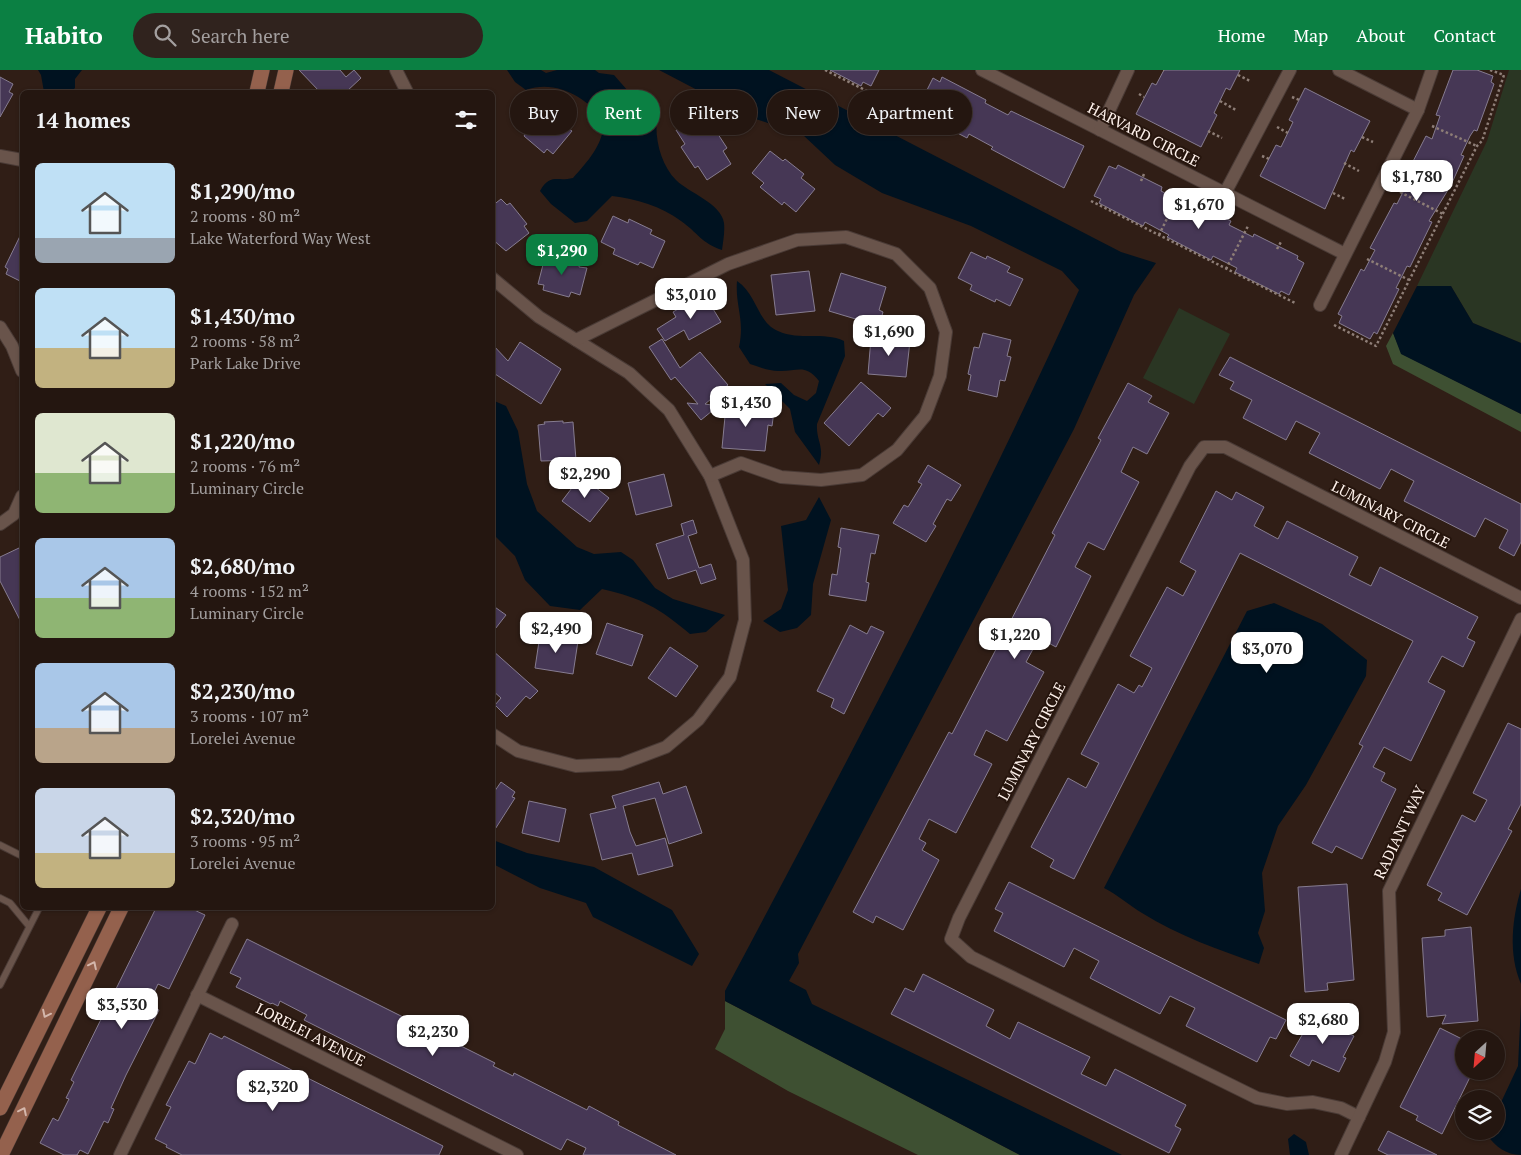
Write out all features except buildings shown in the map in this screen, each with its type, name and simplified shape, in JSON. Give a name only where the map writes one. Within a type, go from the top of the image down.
[{"type":"street","points":[[257,90],[262,70]]},
{"type":"street","points":[[281,90],[286,70]]},
{"type":"street","points":[[396,70],[406,90]]},
{"type":"street","name":"HARVARD CIRCLE","points":[[982,70],[1346,254]]},
{"type":"street","points":[[1100,130],[1128,70]]},
{"type":"street","points":[[1225,193],[1290,70]]},
{"type":"street","points":[[1339,70],[1418,110]]},
{"type":"street","points":[[1320,305],[1418,110],[1432,70]]},
{"type":"street","points":[[0,156],[20,160]]},
{"type":"street","points":[[576,340],[728,264],[797,240],[846,238],[896,254],[930,288],[946,332],[940,376],[925,416],[897,450],[862,475],[821,480],[781,477],[741,463],[710,476]]},
{"type":"street","points":[[495,280],[539,317],[629,373],[670,410],[710,476],[743,560],[746,620],[730,677],[698,720],[666,747],[621,764],[576,766],[518,751],[495,736]]},
{"type":"street","points":[[0,327],[12,346],[20,367]]},
{"type":"street","name":"LUMINARY CIRCLE","points":[[1359,1117],[1341,1108],[1313,1102],[1287,1104],[1257,1098],[971,957],[951,939],[959,918],[1181,484],[1204,447],[1225,447],[1521,598]]},
{"type":"street","points":[[0,524],[14,514],[20,500]]},
{"type":"street","name":"RADIANT WAY","points":[[1341,1155],[1385,1062],[1394,1032],[1389,891],[1521,620]]},
{"type":"street","points":[[0,1108],[98,910]]},
{"type":"street","points":[[1,1155],[120,910]]},
{"type":"street","points":[[124,1154],[197,995],[232,924]]},
{"type":"street","name":"LORELEI AVENUE","points":[[197,995],[517,1155]]},
{"type":"lane","points":[[0,845],[20,855]]},
{"type":"lane","points":[[0,898],[10,903],[29,926]]},
{"type":"lane","points":[[0,985],[37,910]]},
{"type":"path","points":[[825,70],[866,90]]},
{"type":"path","points":[[1334,325],[1376,346],[1477,146],[1482,141],[1504,75],[1490,70]]},
{"type":"path","points":[[1238,75],[1250,81]]},
{"type":"path","points":[[1139,94],[1144,97]]},
{"type":"path","points":[[1292,97],[1299,100]]},
{"type":"path","points":[[1220,101],[1236,110]]},
{"type":"path","points":[[1432,126],[1477,146]]},
{"type":"path","points":[[1277,127],[1288,133]]},
{"type":"path","points":[[1208,131],[1222,138]]},
{"type":"path","points":[[1362,137],[1373,142]]},
{"type":"path","points":[[1262,156],[1269,159]]},
{"type":"path","points":[[1344,164],[1359,171]]},
{"type":"path","points":[[1141,181],[1144,174]]},
{"type":"path","points":[[1159,235],[1180,192]]},
{"type":"path","points":[[1400,192],[1443,214]]},
{"type":"path","points":[[1333,193],[1345,199]]},
{"type":"path","points":[[1091,201],[1295,303]]},
{"type":"path","points":[[1210,215],[1214,208]]},
{"type":"path","points":[[1226,269],[1248,226]]},
{"type":"path","points":[[1277,249],[1281,242]]},
{"type":"path","points":[[1367,259],[1409,280]]},
{"type":"green space","points":[[1509,70],[1521,70],[1521,343],[1473,323],[1451,286],[1417,286],[1487,141]]},
{"type":"green space","points":[[1179,308],[1230,334],[1194,404],[1143,378]]},
{"type":"green space","points":[[1393,333],[1402,354],[1521,414],[1521,432],[1393,364],[1386,346]]},
{"type":"green space","points":[[725,1001],[1020,1155],[918,1155],[788,1091],[715,1049],[725,1029]]},
{"type":"water","points":[[38,70],[82,70],[75,79],[75,88],[73,90],[44,90],[41,75]]},
{"type":"water","points":[[507,70],[541,70],[546,73],[557,70],[595,70],[599,73],[614,75],[627,90],[587,90],[587,103],[577,96],[577,90],[537,87],[526,90],[515,82]]},
{"type":"water","points":[[659,70],[769,70],[808,90],[767,90],[767,123],[757,119],[757,90],[697,90]]},
{"type":"water","points":[[838,106],[848,111],[848,135],[895,135],[1121,252],[1156,263],[1134,295],[1074,429],[798,954],[799,963],[789,981],[806,990],[812,1004],[1122,1155],[1020,1155],[725,1001],[725,991],[908,643],[1038,379],[1079,290],[1062,271],[971,226],[882,193],[835,165],[803,135],[838,135]]},
{"type":"water","points":[[602,135],[657,135],[662,157],[670,173],[682,185],[711,204],[722,216],[724,237],[722,250],[704,241],[687,225],[673,216],[657,207],[639,201],[612,196],[587,221],[575,223],[551,204],[540,191],[544,185],[554,179],[573,178],[589,159]]},
{"type":"water","points":[[737,281],[749,293],[761,315],[771,327],[778,331],[786,334],[836,338],[844,341],[845,356],[817,424],[821,448],[819,465],[795,432],[790,409],[765,384],[781,383],[794,395],[807,401],[816,393],[819,381],[814,375],[805,370],[775,371],[750,364],[739,347],[741,328]]},
{"type":"water","points":[[1417,286],[1451,286],[1473,323],[1521,343],[1521,414],[1401,354],[1393,333]]},
{"type":"water","points":[[495,401],[506,406],[518,431],[527,484],[537,511],[577,547],[594,554],[621,552],[633,560],[655,588],[673,599],[725,615],[706,632],[690,634],[669,617],[649,605],[628,596],[602,589],[580,610],[550,606],[525,580],[515,556],[495,536]]},
{"type":"water","points":[[819,497],[831,520],[813,584],[811,615],[797,628],[780,632],[763,621],[781,609],[788,590],[781,526],[806,520]]},
{"type":"water","points":[[1274,603],[1322,624],[1367,660],[1366,676],[1306,785],[1278,826],[1262,873],[1265,911],[1258,933],[1264,948],[1259,964],[1214,948],[1170,929],[1104,888],[1247,611]]},
{"type":"water","points":[[495,841],[527,853],[594,867],[672,910],[699,954],[692,966],[593,917],[586,903],[540,888],[495,865]]},
{"type":"water","points":[[1521,889],[1521,984],[1514,961],[1513,936],[1515,912]]},
{"type":"water","points":[[1521,1005],[1521,1155],[1501,1149],[1491,1140],[1505,1140],[1505,1094],[1518,1066]]},
{"type":"water","points":[[1294,1134],[1306,1142],[1309,1155],[1290,1155],[1288,1139]]}]
